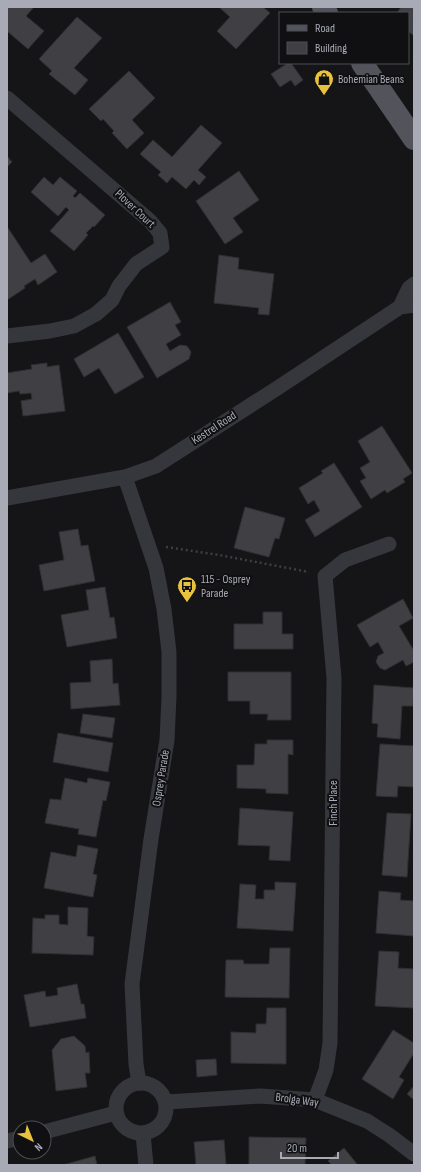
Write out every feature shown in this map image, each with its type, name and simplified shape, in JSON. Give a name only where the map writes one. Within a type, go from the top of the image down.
[{"type":"main road","points":[[363,64],[414,139]]},
{"type":"street","name":"Plover Court","points":[[7,98],[150,221],[160,233],[162,246],[136,264],[119,286],[112,300],[96,314],[74,326],[50,331],[7,336]]},
{"type":"street","name":"Kestrel Road","points":[[7,498],[125,477],[156,466],[407,306],[409,288],[414,284]]},
{"type":"street","name":"Osprey Parade","points":[[125,477],[156,568],[164,609],[169,652],[167,740],[150,847],[132,984],[139,1082]]},
{"type":"street","name":"Finch Place","points":[[315,1100],[326,1070],[330,1043],[334,678],[325,576],[345,560],[389,544]]},
{"type":"street","points":[[139,1082],[151,1084],[161,1091],[166,1102],[166,1117],[157,1128],[143,1134],[131,1132],[121,1124],[116,1113],[118,1099],[126,1088],[139,1082]]},
{"type":"street","name":"Brolga Way","points":[[166,1102],[260,1096],[315,1100],[367,1121],[414,1154]]},
{"type":"street","points":[[52,1130],[116,1113]]},
{"type":"street","points":[[143,1134],[146,1165]]},
{"type":"path","points":[[164,547],[219,554],[312,572]]},
{"type":"building","points":[[7,7],[34,7],[26,16],[44,31],[28,49],[7,31]]},
{"type":"building","points":[[219,7],[263,7],[270,13],[236,49],[217,31],[230,17]]},
{"type":"building","points":[[401,7],[414,7],[414,36],[409,32],[409,12],[398,12]]},
{"type":"building","points":[[77,17],[102,38],[74,68],[88,80],[75,95],[49,74],[52,71],[39,59]]},
{"type":"building","points":[[286,64],[292,64],[303,80],[295,86],[291,80],[280,87],[271,74]]},
{"type":"building","points":[[129,71],[155,98],[132,120],[144,133],[127,149],[112,133],[114,131],[103,119],[101,121],[89,109]]},
{"type":"building","points":[[201,125],[222,143],[198,170],[206,177],[199,185],[194,180],[186,189],[172,177],[167,183],[158,175],[161,172],[140,154],[153,140],[172,157]]},
{"type":"building","points":[[7,156],[12,162],[7,167]]},
{"type":"building","points":[[239,171],[259,200],[233,218],[243,232],[225,244],[196,201]]},
{"type":"building","points":[[44,177],[53,185],[60,177],[77,191],[73,196],[75,198],[80,193],[105,215],[86,233],[88,235],[74,251],[50,231],[69,210],[66,207],[58,216],[31,192]]},
{"type":"building","points":[[8,228],[31,263],[45,254],[57,272],[38,285],[35,279],[7,300],[7,229]]},
{"type":"building","points":[[219,255],[239,258],[238,269],[274,274],[269,315],[258,314],[259,308],[214,303]]},
{"type":"building","points":[[170,302],[181,322],[175,325],[181,335],[166,344],[170,351],[180,345],[187,346],[191,352],[189,359],[157,378],[127,327]]},
{"type":"building","points":[[118,333],[144,377],[115,394],[99,368],[84,377],[74,359]]},
{"type":"building","points":[[47,363],[47,367],[59,365],[65,411],[23,416],[21,401],[32,399],[31,393],[20,394],[19,391],[7,393],[7,373],[32,369],[31,365]]},
{"type":"building","points":[[382,426],[412,473],[403,479],[405,482],[387,493],[385,490],[371,499],[360,481],[366,478],[360,468],[370,462],[358,441]]},
{"type":"building","points":[[334,463],[362,507],[315,537],[305,520],[320,511],[314,500],[308,504],[299,488],[323,473],[321,471]]},
{"type":"building","points":[[245,507],[285,518],[279,539],[275,538],[269,557],[234,548]]},
{"type":"building","points":[[78,529],[81,546],[88,545],[95,581],[44,591],[39,565],[64,560],[59,532]]},
{"type":"building","points":[[105,587],[110,618],[114,617],[117,638],[67,647],[61,615],[89,610],[86,590]]},
{"type":"building","points":[[403,599],[413,618],[399,626],[414,651],[414,662],[406,666],[403,660],[385,670],[380,668],[376,662],[378,656],[384,653],[378,642],[370,647],[357,625]]},
{"type":"building","points":[[263,612],[282,612],[282,634],[293,634],[293,649],[234,649],[234,624],[263,624]]},
{"type":"building","points":[[112,659],[113,684],[118,683],[120,705],[71,709],[70,683],[91,682],[90,661]]},
{"type":"building","points":[[228,672],[291,672],[291,720],[267,720],[268,714],[250,714],[250,701],[228,701]]},
{"type":"building","points":[[374,685],[414,688],[413,706],[402,706],[400,739],[377,737],[378,724],[372,723]]},
{"type":"building","points":[[83,714],[115,718],[112,738],[80,733]]},
{"type":"building","points":[[58,733],[113,743],[108,772],[53,762]]},
{"type":"building","points":[[267,740],[293,740],[293,755],[288,754],[288,794],[266,793],[266,789],[237,788],[237,765],[254,765],[255,744],[267,744]]},
{"type":"building","points":[[380,744],[414,746],[414,787],[398,786],[397,797],[376,796]]},
{"type":"building","points":[[65,778],[87,783],[88,778],[110,782],[106,801],[103,800],[96,837],[78,834],[79,829],[45,823],[50,799],[61,800]]},
{"type":"building","points":[[240,808],[293,812],[290,861],[269,860],[270,846],[238,845]]},
{"type":"building","points":[[387,813],[411,814],[407,877],[382,875]]},
{"type":"building","points":[[78,845],[98,849],[93,874],[97,875],[93,897],[44,888],[51,852],[76,857]]},
{"type":"building","points":[[275,882],[296,883],[293,931],[237,928],[240,884],[256,885],[255,899],[264,899],[264,890],[275,890]]},
{"type":"building","points":[[379,891],[401,893],[400,900],[414,901],[414,936],[376,933]]},
{"type":"building","points":[[68,907],[88,908],[87,936],[94,937],[93,955],[32,953],[33,918],[45,919],[45,915],[59,915],[59,924],[68,925]]},
{"type":"building","points":[[270,948],[290,948],[289,998],[225,997],[226,960],[243,960],[244,964],[269,964]]},
{"type":"building","points":[[379,951],[399,952],[398,968],[414,969],[414,1008],[375,1006]]},
{"type":"building","points":[[77,984],[81,1004],[84,1004],[86,1018],[30,1027],[24,995],[45,991],[46,997],[58,995],[57,988]]},
{"type":"building","points":[[267,1008],[286,1008],[286,1064],[231,1063],[231,1032],[256,1033],[256,1024],[266,1024]]},
{"type":"building","points":[[393,1030],[414,1043],[414,1053],[399,1077],[404,1080],[393,1099],[362,1079]]},
{"type":"building","points":[[74,1036],[85,1046],[86,1053],[89,1052],[90,1073],[85,1073],[87,1087],[56,1091],[52,1050],[61,1039]]},
{"type":"building","points":[[216,1059],[217,1075],[197,1077],[196,1060]]},
{"type":"building","points":[[414,1086],[414,1100],[407,1094]]},
{"type":"building","points":[[249,1137],[306,1138],[305,1165],[249,1165]]},
{"type":"building","points":[[224,1140],[226,1165],[196,1165],[194,1142]]},
{"type":"building","points":[[344,1148],[357,1165],[332,1165],[328,1161]]},
{"type":"building","points":[[95,1156],[97,1165],[63,1165]]},
{"type":"place","name":"Bohemian Beans","points":[[324,96]]},
{"type":"place","name":"115 - Osprey Parade","points":[[187,603]]}]
